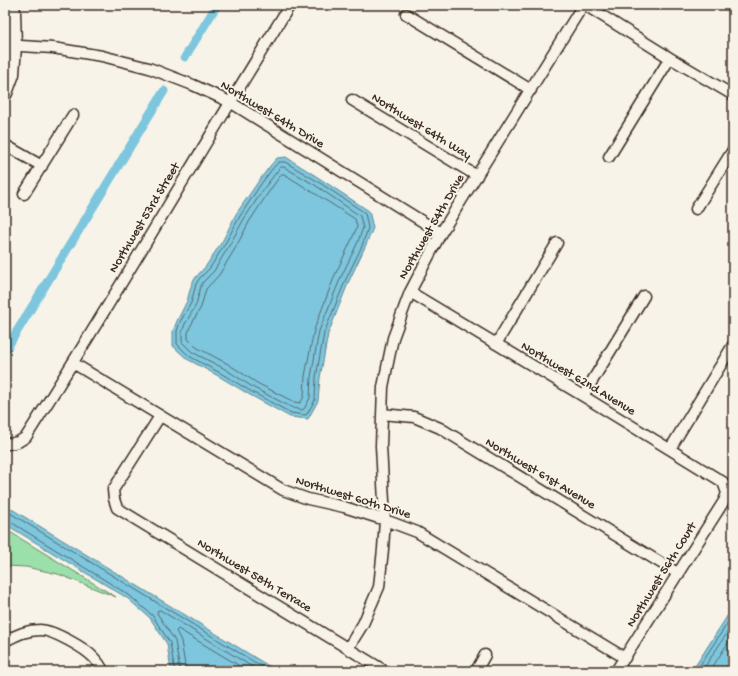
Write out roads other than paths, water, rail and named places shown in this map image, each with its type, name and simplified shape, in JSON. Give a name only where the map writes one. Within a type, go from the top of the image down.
[{"type":"street","points":[[5,94],[12,74],[9,45],[13,12],[12,5]]},
{"type":"street","name":"Northwest 53rd Street","points":[[5,442],[9,444],[18,442],[26,437],[73,363],[290,5]]},
{"type":"street","points":[[584,5],[733,95]]},
{"type":"street","name":"Northwest 54th Drive","points":[[348,648],[363,624],[379,587],[384,549],[385,520],[381,446],[383,387],[393,338],[410,292],[441,234],[584,5]]},
{"type":"street","points":[[406,14],[530,90]]},
{"type":"street","name":"Northwest 64th Drive","points":[[9,45],[53,48],[102,56],[150,68],[193,85],[230,102],[441,234]]},
{"type":"street","points":[[609,157],[670,58]]},
{"type":"street","name":"Northwest 64th Way","points":[[352,100],[477,176]]},
{"type":"street","points":[[24,194],[73,115]]},
{"type":"street","points":[[5,145],[42,166]]},
{"type":"street","points":[[696,209],[733,150]]},
{"type":"street","points":[[496,344],[557,243]]},
{"type":"street","name":"Northwest 62nd Avenue","points":[[410,292],[723,482],[727,492]]},
{"type":"street","points":[[583,396],[644,296]]},
{"type":"street","points":[[670,449],[731,352]]},
{"type":"street","name":"Northwest 60th Drive","points":[[73,363],[283,490],[308,499],[344,507],[417,532],[625,658]]},
{"type":"street","name":"Northwest 61st Avenue","points":[[382,414],[414,417],[440,428],[679,574]]},
{"type":"street","name":"Northwest 58th Terrace","points":[[160,416],[113,490],[114,499],[118,508],[385,671]]},
{"type":"street","name":"Northwest 56th Court","points":[[616,671],[679,574],[724,501],[727,492]]},
{"type":"street","points":[[5,641],[25,631],[41,630],[57,634],[94,657],[103,671]]},
{"type":"street","points":[[476,671],[485,655]]},
{"type":"water","points":[[286,157],[369,211],[373,228],[349,281],[328,334],[320,378],[318,401],[308,419],[290,417],[187,359],[173,346],[173,331],[187,301],[192,283],[206,266],[223,240],[236,214],[258,182],[277,158]]},
{"type":"water","points":[[5,505],[277,671],[171,671],[167,644],[150,618],[127,598],[5,524]]},
{"type":"water","points":[[733,607],[733,671],[692,671]]},
{"type":"waterway","points":[[185,57],[217,5]]},
{"type":"waterway","points":[[5,351],[164,91]]}]
